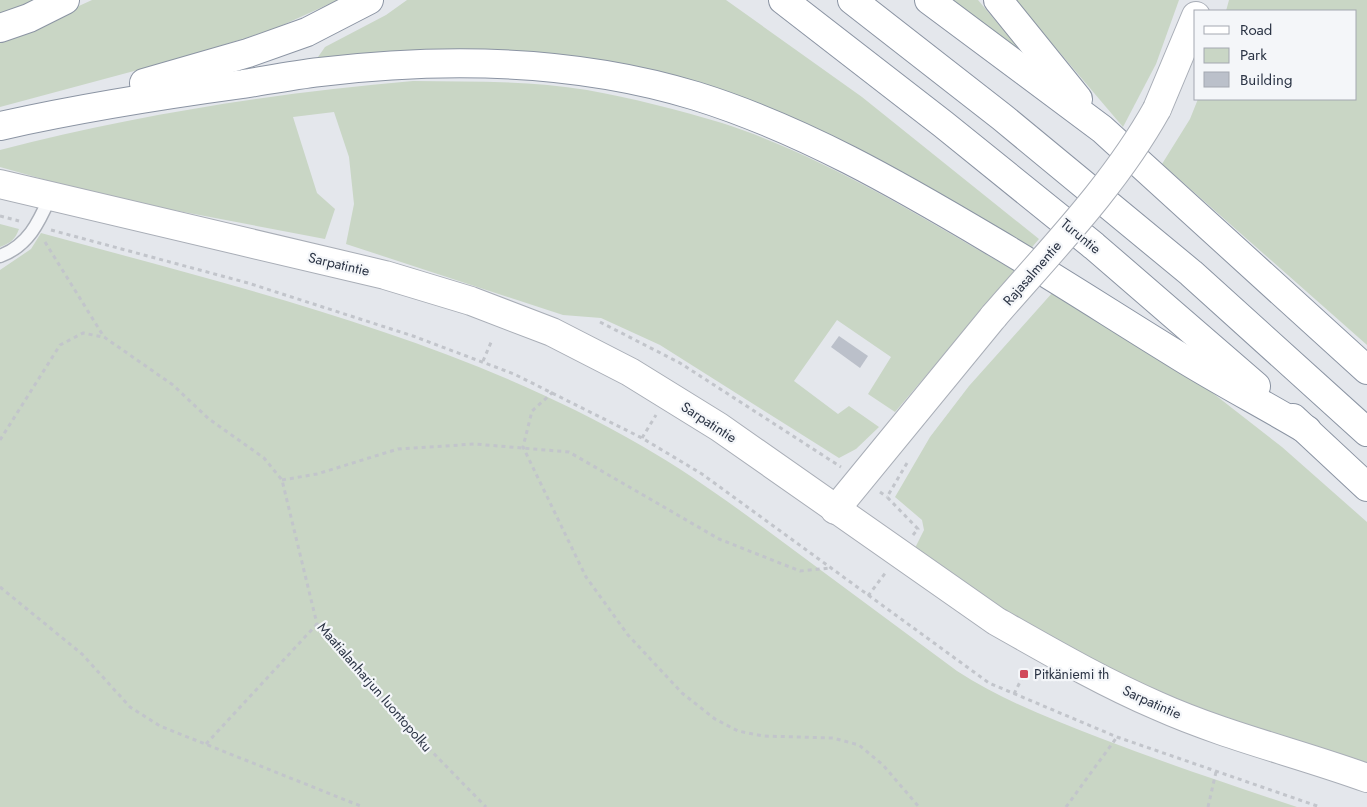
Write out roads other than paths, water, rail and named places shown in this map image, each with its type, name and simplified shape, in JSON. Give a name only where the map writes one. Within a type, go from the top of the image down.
[{"type":"main road","points":[[0,28],[29,18],[65,0]]},
{"type":"main road","points":[[31,119],[86,98],[248,53],[307,32],[369,0]]},
{"type":"main road","name":"Turuntie","points":[[783,0],[943,124],[1094,246],[1307,430],[1367,487]]},
{"type":"main road","points":[[852,0],[1002,117],[1191,273],[1367,432]]},
{"type":"main road","points":[[929,0],[1102,129],[1367,370]]},
{"type":"main road","points":[[998,0],[1102,129]]},
{"type":"main road","name":"Rajasalmentie","points":[[835,510],[994,316],[1087,209],[1138,143],[1157,109],[1194,21]]},
{"type":"main road","points":[[0,126],[184,92],[318,72],[386,66],[506,63],[578,71],[640,82],[697,96],[826,147],[898,185],[977,231],[1097,303],[1180,356],[1307,430]]},
{"type":"main road","name":"Sarpatintie","points":[[0,184],[385,275],[471,301],[552,332],[630,372],[719,428],[996,621],[1104,680],[1158,706],[1232,734],[1367,778]]},
{"type":"lane","points":[[0,256],[21,245],[36,226],[50,197]]},
{"type":"place","name":"Pitkäniemi th","points":[[1024,674]]}]
